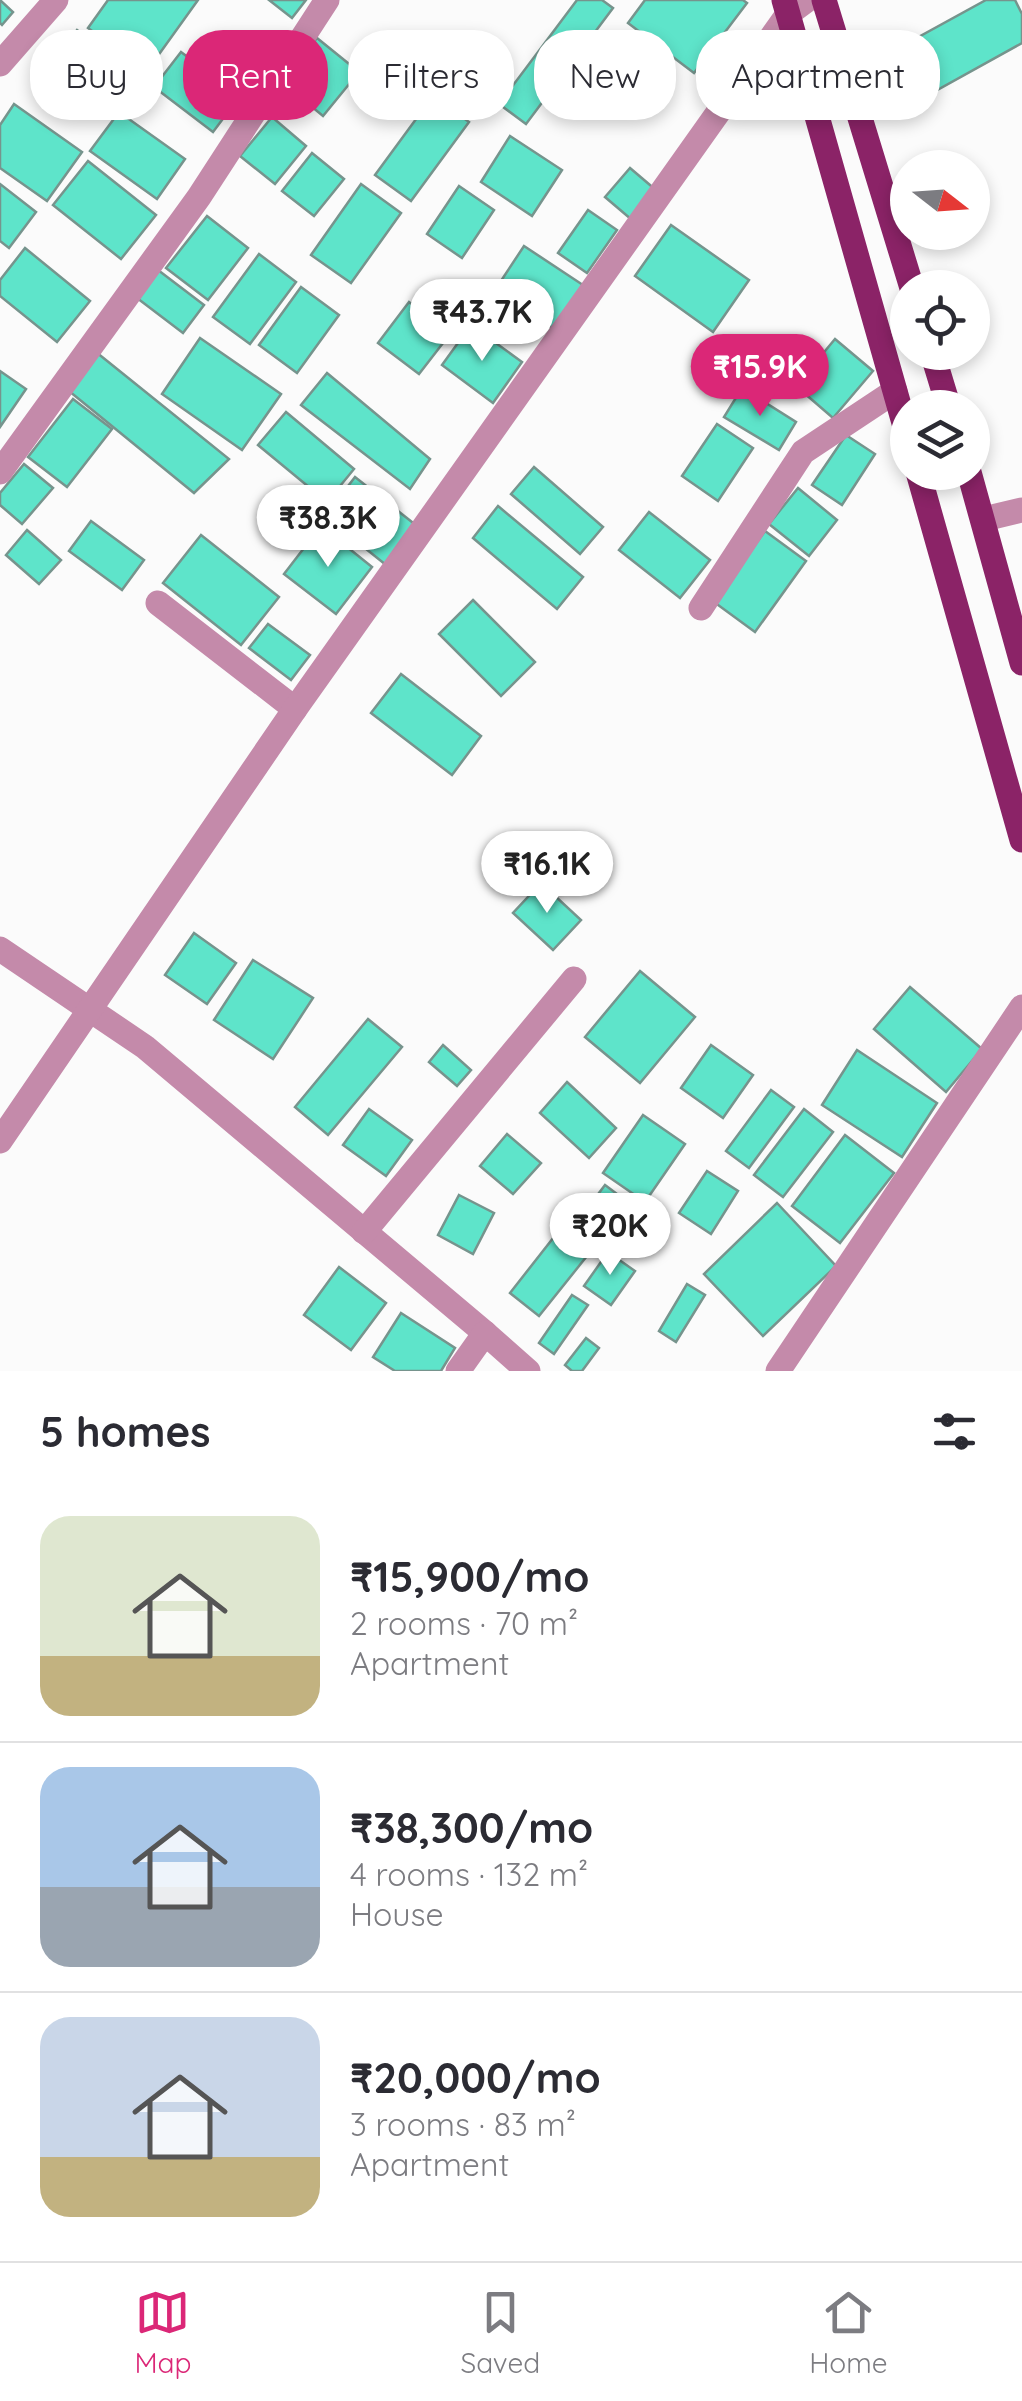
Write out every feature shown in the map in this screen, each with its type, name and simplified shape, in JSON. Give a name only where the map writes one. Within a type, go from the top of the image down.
[{"type":"main road","points":[[824,0],[906,270]]},
{"type":"main road","points":[[793,5],[894,390]]},
{"type":"main road","points":[[923,490],[1022,840]]},
{"type":"main road","points":[[975,490],[1022,663]]},
{"type":"street","points":[[0,64],[56,0]]},
{"type":"street","points":[[0,472],[199,196],[327,0]]},
{"type":"street","points":[[0,1141],[296,709],[793,5]]},
{"type":"street","points":[[701,608],[804,452],[890,394]]},
{"type":"street","points":[[984,518],[1022,510]]},
{"type":"street","points":[[158,603],[296,709]]},
{"type":"street","points":[[0,949],[145,1048],[528,1371]]},
{"type":"street","points":[[364,1232],[574,979]]},
{"type":"street","points":[[778,1371],[1022,1007]]},
{"type":"street","points":[[458,1371],[485,1333]]},
{"type":"building","points":[[0,0],[13,12],[2,25],[0,23]]},
{"type":"building","points":[[108,0],[198,0],[163,49],[163,30],[88,28]]},
{"type":"building","points":[[269,0],[306,0],[292,18]]},
{"type":"building","points":[[577,0],[602,0],[613,8],[596,30],[554,30]]},
{"type":"building","points":[[645,0],[747,3],[727,30],[696,30],[694,73],[676,59],[676,30],[637,30],[628,23]]},
{"type":"building","points":[[986,0],[1015,0],[1022,14],[1022,43],[940,88],[940,30],[931,30]]},
{"type":"building","points":[[328,47],[348,63],[348,85],[328,110]]},
{"type":"building","points":[[183,53],[183,109],[163,94],[163,75]]},
{"type":"building","points":[[534,57],[534,113],[526,124],[514,115],[514,84]]},
{"type":"building","points":[[14,104],[30,115],[30,120],[37,120],[82,152],[47,201],[0,168],[0,125]]},
{"type":"building","points":[[113,120],[130,120],[185,159],[157,199],[90,151]]},
{"type":"building","points":[[197,120],[222,120],[213,132]]},
{"type":"building","points":[[270,120],[276,120],[306,146],[275,184],[240,156]]},
{"type":"building","points":[[415,120],[469,122],[411,201],[375,175]]},
{"type":"building","points":[[510,136],[562,170],[532,216],[481,182]]},
{"type":"building","points":[[312,153],[344,179],[314,216],[282,191]]},
{"type":"building","points":[[88,161],[156,215],[121,259],[53,205]]},
{"type":"building","points":[[630,168],[657,191],[632,220],[605,197]]},
{"type":"building","points":[[0,184],[36,212],[9,248],[0,241]]},
{"type":"building","points":[[361,184],[401,213],[351,283],[311,255]]},
{"type":"building","points":[[459,186],[494,210],[462,258],[427,234]]},
{"type":"building","points":[[588,210],[617,230],[587,273],[558,253]]},
{"type":"building","points":[[207,216],[248,248],[208,300],[166,268]]},
{"type":"building","points":[[671,225],[749,280],[713,332],[635,276]]},
{"type":"building","points":[[524,246],[586,287],[557,331],[495,290]]},
{"type":"building","points":[[25,248],[90,301],[57,342],[0,296],[0,280]]},
{"type":"building","points":[[259,254],[296,282],[250,344],[213,317]]},
{"type":"building","points":[[158,270],[204,305],[183,333],[137,298]]},
{"type":"building","points":[[301,287],[339,315],[297,373],[259,345]]},
{"type":"building","points":[[409,302],[450,334],[419,374],[378,343]]},
{"type":"building","points":[[471,325],[522,362],[493,403],[442,365]]},
{"type":"building","points":[[200,338],[281,394],[242,450],[162,394]]},
{"type":"building","points":[[835,339],[873,371],[833,418],[796,386]]},
{"type":"building","points":[[96,352],[229,459],[194,493],[69,391]]},
{"type":"building","points":[[0,371],[26,389],[0,427]]},
{"type":"building","points":[[327,373],[430,459],[410,489],[301,405]]},
{"type":"building","points":[[742,388],[796,422],[779,450],[724,417]]},
{"type":"building","points":[[73,399],[112,429],[67,487],[28,457]]},
{"type":"building","points":[[286,412],[354,469],[327,502],[258,445]]},
{"type":"building","points":[[717,424],[753,448],[718,501],[682,476]]},
{"type":"building","points":[[846,435],[875,454],[842,505],[812,485]]},
{"type":"building","points":[[24,464],[53,488],[22,524],[0,505],[0,493]]},
{"type":"building","points":[[534,467],[603,527],[580,554],[511,494]]},
{"type":"building","points":[[355,477],[417,526],[386,565],[325,516]]},
{"type":"building","points":[[798,488],[837,520],[809,556],[769,524]]},
{"type":"building","points":[[498,506],[583,577],[557,609],[473,538]]},
{"type":"building","points":[[649,512],[710,560],[680,598],[619,550]]},
{"type":"building","points":[[91,521],[144,560],[122,590],[69,551]]},
{"type":"building","points":[[321,526],[372,567],[336,614],[284,574]]},
{"type":"building","points":[[27,530],[61,560],[39,584],[6,555]]},
{"type":"building","points":[[765,531],[806,561],[755,632],[714,602]]},
{"type":"building","points":[[201,535],[279,597],[241,645],[163,583]]},
{"type":"building","points":[[473,600],[535,662],[501,696],[439,634]]},
{"type":"building","points":[[268,624],[310,655],[291,680],[249,648]]},
{"type":"building","points":[[401,674],[481,736],[452,775],[371,713]]},
{"type":"building","points":[[541,883],[581,920],[553,950],[513,913]]},
{"type":"building","points":[[194,933],[236,963],[207,1004],[165,975]]},
{"type":"building","points":[[253,960],[313,998],[273,1059],[214,1020]]},
{"type":"building","points":[[640,971],[695,1017],[640,1083],[585,1037]]},
{"type":"building","points":[[910,987],[982,1049],[946,1092],[874,1029]]},
{"type":"building","points":[[368,1019],[402,1047],[328,1135],[295,1107]]},
{"type":"building","points":[[443,1045],[471,1070],[457,1086],[429,1062]]},
{"type":"building","points":[[711,1045],[753,1075],[723,1118],[681,1088]]},
{"type":"building","points":[[857,1050],[937,1103],[902,1157],[822,1105]]},
{"type":"building","points":[[567,1082],[616,1128],[589,1158],[540,1113]]},
{"type":"building","points":[[771,1090],[794,1107],[749,1168],[726,1151]]},
{"type":"building","points":[[369,1109],[412,1140],[386,1176],[343,1145]]},
{"type":"building","points":[[804,1109],[833,1132],[783,1197],[754,1175]]},
{"type":"building","points":[[643,1115],[685,1144],[645,1202],[603,1173]]},
{"type":"building","points":[[507,1134],[541,1163],[513,1194],[480,1166]]},
{"type":"building","points":[[845,1135],[894,1173],[840,1243],[792,1206]]},
{"type":"building","points":[[707,1171],[738,1191],[711,1234],[679,1213]]},
{"type":"building","points":[[605,1185],[645,1215],[624,1244],[583,1214]]},
{"type":"building","points":[[459,1195],[494,1213],[473,1254],[438,1235]]},
{"type":"building","points":[[777,1203],[836,1266],[763,1336],[704,1274]]},
{"type":"building","points":[[561,1228],[591,1251],[539,1316],[510,1293]]},
{"type":"building","points":[[608,1252],[635,1271],[611,1305],[584,1286]]},
{"type":"building","points":[[339,1267],[386,1303],[351,1350],[304,1315]]},
{"type":"building","points":[[687,1284],[705,1295],[676,1342],[659,1331]]},
{"type":"building","points":[[572,1295],[588,1305],[554,1354],[539,1343]]},
{"type":"building","points":[[401,1313],[455,1348],[441,1371],[395,1371],[373,1357]]},
{"type":"building","points":[[586,1338],[599,1348],[582,1371],[572,1371],[565,1365]]}]
